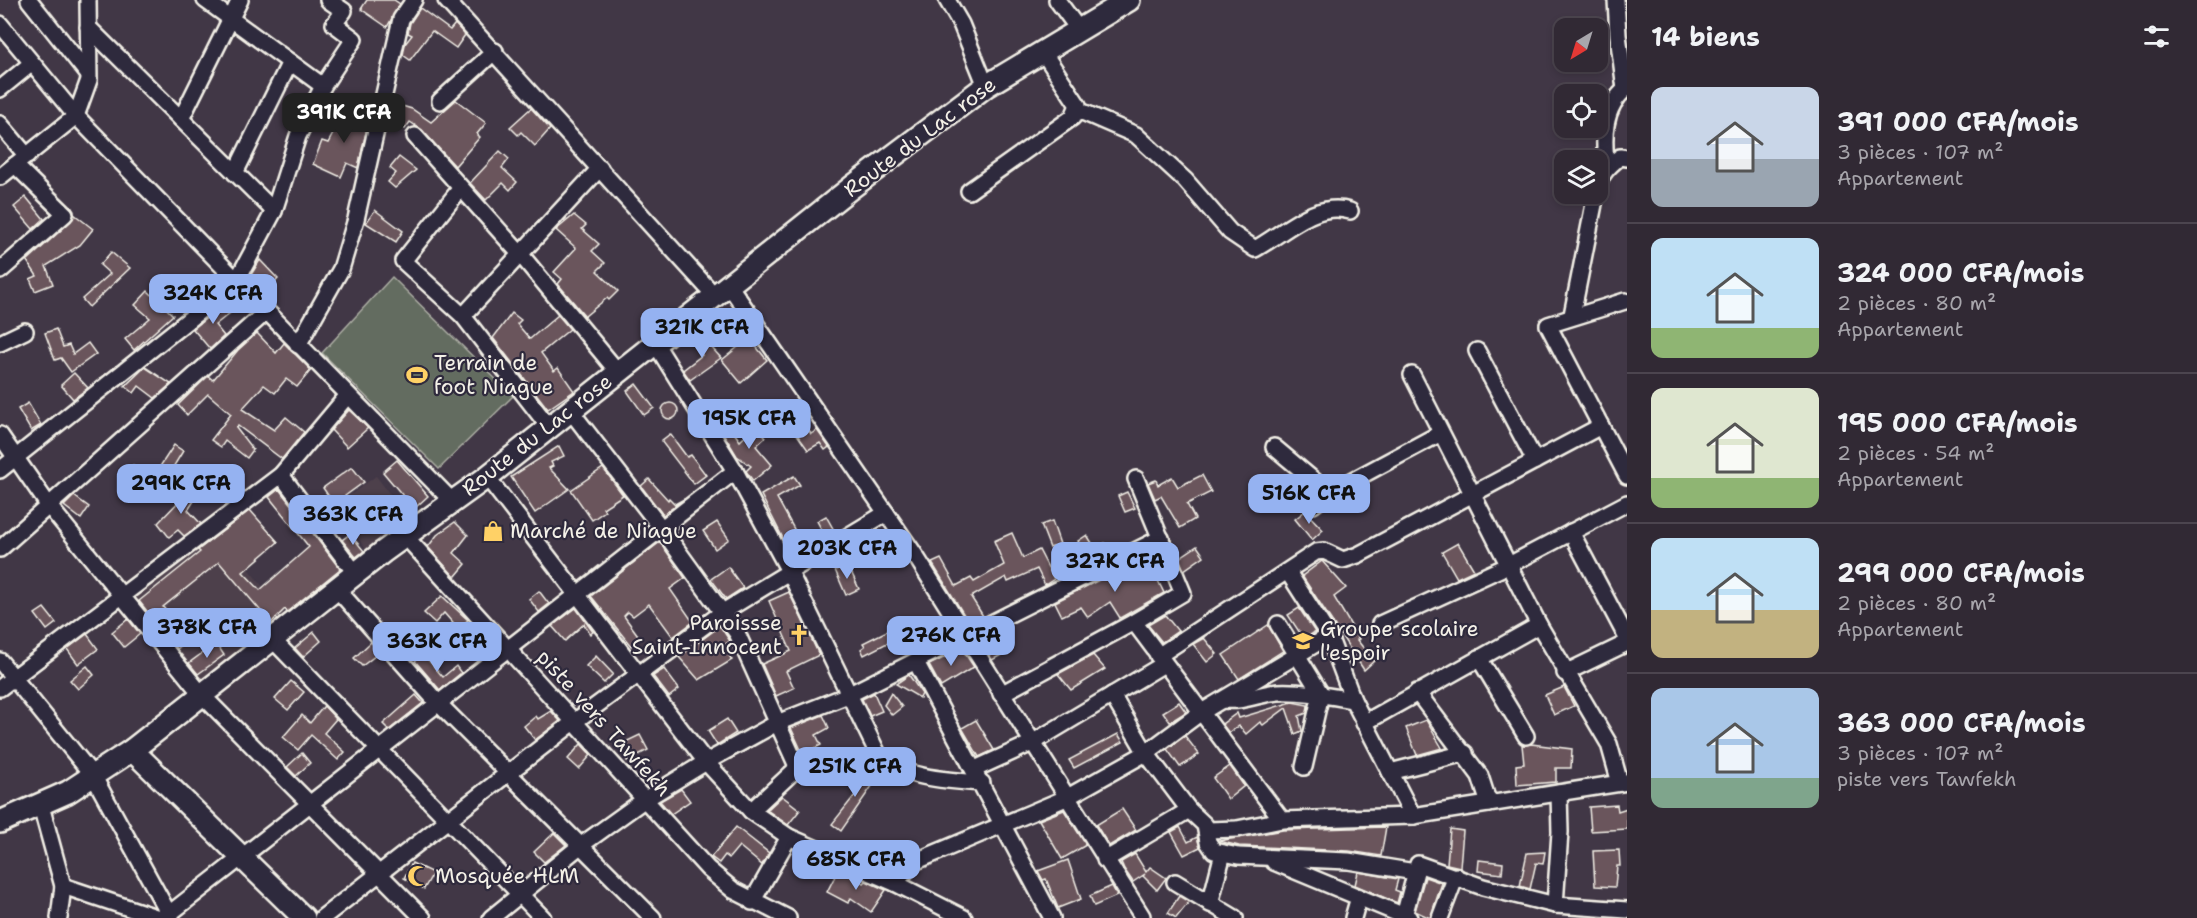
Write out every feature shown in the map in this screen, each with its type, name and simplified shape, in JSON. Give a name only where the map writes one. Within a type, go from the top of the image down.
[{"type":"main road","name":"Route du Lac rose","points":[[0,822],[41,806],[94,777],[132,750],[405,536],[487,477],[618,372],[986,86],[1129,0]]},
{"type":"main road","points":[[132,750],[304,918]]},
{"type":"street","points":[[29,0],[88,74]]},
{"type":"street","points":[[0,177],[76,116],[87,91],[88,0]]},
{"type":"street","points":[[206,0],[323,86]]},
{"type":"street","points":[[182,119],[240,0]]},
{"type":"street","points":[[298,345],[340,269],[356,219],[401,20],[414,0]]},
{"type":"street","points":[[446,0],[600,168],[722,291],[886,513],[1142,916]]},
{"type":"street","points":[[946,0],[961,24],[986,86]]},
{"type":"street","points":[[1057,0],[1079,30]]},
{"type":"street","points":[[1605,150],[1608,115],[1620,93],[1626,88],[1618,35],[1616,0]]},
{"type":"street","points":[[0,470],[236,282],[273,210],[298,136],[323,86],[354,39],[334,24],[344,11],[331,1]]},
{"type":"street","points":[[0,24],[76,116],[452,501]]},
{"type":"street","points":[[88,27],[273,210]]},
{"type":"street","points":[[440,101],[495,51]]},
{"type":"street","points":[[969,191],[1073,117],[1078,111],[1078,105],[1042,52]]},
{"type":"street","points":[[236,173],[290,62]]},
{"type":"street","points":[[0,89],[32,63]]},
{"type":"street","points":[[1078,111],[1136,135],[1185,180],[1230,232],[1255,249],[1318,210],[1338,208],[1350,211]]},
{"type":"street","points":[[0,124],[21,161],[65,214],[0,271]]},
{"type":"street","points":[[415,136],[521,255],[618,372]]},
{"type":"street","points":[[1608,167],[1620,157],[1627,158]]},
{"type":"street","points":[[463,316],[600,168]]},
{"type":"street","points":[[461,188],[403,261],[463,316],[549,428]]},
{"type":"street","points":[[1572,315],[1594,204]]},
{"type":"street","points":[[1626,302],[1572,315],[1548,325],[1627,476]]},
{"type":"street","points":[[0,549],[266,312]]},
{"type":"street","points":[[0,343],[24,331]]},
{"type":"street","points":[[656,343],[735,471],[789,571],[848,695],[883,761],[917,774],[978,776],[1112,695],[1320,551],[1341,560],[1358,555],[1601,426]]},
{"type":"street","points":[[1477,351],[1535,461]]},
{"type":"street","points":[[1208,830],[1237,829],[1282,820],[1413,816],[1624,783],[1609,744],[1565,673],[1539,625],[1412,375]]},
{"type":"street","points":[[0,688],[281,475],[348,395]]},
{"type":"street","points":[[570,410],[662,529],[740,639],[796,768],[752,811]]},
{"type":"street","points":[[1313,505],[1329,493],[1441,433]]},
{"type":"street","points":[[0,435],[49,506],[202,695],[308,805],[380,873],[423,918]]},
{"type":"street","points":[[1274,447],[1329,493]]},
{"type":"street","points":[[166,917],[579,595],[632,549],[662,529],[735,471]]},
{"type":"street","points":[[281,475],[356,574]]},
{"type":"street","points":[[487,477],[706,762],[752,811],[789,837],[895,883],[964,918]]},
{"type":"street","points":[[1001,694],[1183,593],[1136,479]]},
{"type":"street","points":[[1380,624],[1509,565],[1627,503]]},
{"type":"street","points":[[322,918],[574,722],[723,612],[886,513]]},
{"type":"street","points":[[1565,673],[1627,641],[1571,532]]},
{"type":"street","name":"piste vers Tawfekh","points":[[405,536],[708,869],[733,890],[782,917]]},
{"type":"street","points":[[491,918],[580,846],[644,800],[706,762],[777,723],[848,695],[1161,538]]},
{"type":"street","points":[[1288,572],[1329,636],[1353,700],[1413,816]]},
{"type":"street","points":[[337,589],[438,703],[653,918]]},
{"type":"street","points":[[1134,622],[1282,820]]},
{"type":"street","points":[[1278,624],[1321,694],[1304,767]]},
{"type":"street","points":[[1364,723],[1539,625]]},
{"type":"street","points":[[895,883],[914,862],[1066,798],[1146,753],[1200,713],[1297,653],[1329,636]]},
{"type":"street","points":[[273,640],[543,918]]},
{"type":"street","points":[[1479,658],[1526,736]]},
{"type":"street","points":[[0,661],[94,777],[166,917]]},
{"type":"street","points":[[916,662],[1052,918]]},
{"type":"street","points":[[1223,700],[1240,702],[1279,692],[1321,694],[1353,700]]},
{"type":"street","points":[[1417,692],[1465,753],[1480,776],[1489,804]]},
{"type":"street","points":[[1112,695],[1146,753],[1189,810],[1201,819],[1208,830],[1209,845],[1223,854],[1348,861],[1415,872]]},
{"type":"street","points":[[1390,772],[1465,753]]},
{"type":"street","points":[[1555,905],[1560,832],[1559,793]]},
{"type":"street","points":[[41,806],[63,886],[59,918]]},
{"type":"street","points":[[1105,860],[1189,810]]},
{"type":"street","points":[[752,902],[789,837]]},
{"type":"street","points":[[1221,913],[1223,854]]},
{"type":"street","points":[[1262,857],[1407,917],[1418,864],[1483,887],[1555,905],[1627,910]]},
{"type":"street","points":[[1440,918],[1456,876]]},
{"type":"street","points":[[1175,882],[1221,913]]},
{"type":"street","points":[[63,886],[166,917]]},
{"type":"street","points":[[1353,918],[1359,897]]},
{"type":"shaded area","name":"Terrain de foot Niague","points":[[392,277],[513,396],[439,469],[322,353]]},
{"type":"shaded area","points":[[376,476],[411,522],[369,553],[334,507]]},
{"type":"shaded area","points":[[215,528],[290,620],[204,686],[130,598]]},
{"type":"building","points":[[367,0],[394,0],[400,4],[387,27],[361,9]]},
{"type":"building","points":[[420,8],[450,30],[455,24],[465,35],[456,48],[432,31],[410,60],[403,55],[405,44],[412,35],[408,33],[410,23]]},
{"type":"building","points":[[456,100],[486,123],[477,134],[480,137],[455,166],[422,130],[410,122],[405,129],[392,120],[390,125],[387,124],[392,103],[412,109],[431,122]]},
{"type":"building","points":[[348,106],[369,119],[358,168],[347,163],[341,177],[313,164],[322,141],[328,143]]},
{"type":"building","points":[[531,108],[550,129],[535,146],[521,132],[518,135],[510,127]]},
{"type":"building","points":[[500,151],[509,159],[502,168],[517,182],[510,190],[503,183],[486,200],[470,183]]},
{"type":"building","points":[[399,157],[416,170],[395,188],[388,182],[396,173],[390,168]]},
{"type":"building","points":[[26,197],[44,219],[33,229],[14,207]]},
{"type":"building","points":[[375,210],[403,231],[396,242],[366,223]]},
{"type":"building","points":[[74,214],[93,229],[80,245],[46,266],[53,284],[35,291],[30,279],[37,276],[27,261],[71,221]]},
{"type":"building","points":[[574,215],[586,225],[582,229],[599,244],[592,251],[605,263],[597,271],[618,291],[585,316],[558,284],[562,279],[554,272],[576,248],[556,230]]},
{"type":"building","points":[[111,252],[130,268],[89,307],[82,299],[110,274],[100,265]]},
{"type":"building","points":[[260,260],[278,279],[264,293],[249,278]]},
{"type":"building","points":[[148,291],[173,315],[134,350],[125,339],[150,318],[135,305]]},
{"type":"building","points":[[229,300],[235,309],[215,325],[224,336],[210,349],[193,329]]},
{"type":"building","points":[[512,313],[521,320],[517,324],[530,339],[558,315],[570,329],[541,353],[554,371],[558,368],[574,391],[548,409],[493,338]]},
{"type":"building","points":[[56,329],[63,347],[69,345],[73,354],[88,343],[96,354],[71,372],[61,358],[55,360],[45,333]]},
{"type":"building","points":[[257,333],[276,353],[284,343],[311,370],[297,387],[286,379],[275,393],[264,385],[242,409],[274,430],[286,417],[304,432],[282,459],[238,426],[236,428],[253,450],[247,458],[225,441],[221,447],[211,440],[231,414],[208,394],[187,415],[178,405],[208,376],[213,380],[238,350]]},
{"type":"building","points":[[702,337],[721,358],[690,380],[683,370],[702,355],[694,343]]},
{"type":"building","points":[[749,338],[767,360],[741,383],[722,360]]},
{"type":"building","points":[[145,367],[171,384],[155,398],[139,386],[134,393],[125,386]]},
{"type":"building","points":[[74,373],[88,388],[73,399],[61,385]]},
{"type":"building","points":[[636,384],[654,408],[644,415],[627,391]]},
{"type":"building","points":[[28,403],[41,425],[31,431],[18,409]]},
{"type":"building","points":[[670,403],[676,405],[678,411],[676,417],[670,419],[664,417],[662,411],[664,405]]},
{"type":"building","points":[[349,410],[368,428],[347,447],[331,430]]},
{"type":"building","points":[[727,423],[740,441],[756,426],[766,437],[756,446],[772,465],[753,481],[746,471],[751,466],[737,456],[720,428]]},
{"type":"building","points":[[806,426],[811,434],[817,430],[829,447],[825,450],[820,443],[808,450],[796,433]]},
{"type":"building","points":[[670,434],[687,457],[691,455],[706,475],[694,484],[661,441]]},
{"type":"building","points":[[174,445],[183,451],[169,474],[159,468]]},
{"type":"building","points":[[559,446],[564,456],[551,462],[553,466],[549,468],[569,489],[535,513],[511,477]]},
{"type":"building","points":[[397,460],[428,496],[414,509],[383,472]]},
{"type":"building","points":[[133,465],[144,479],[131,490],[120,477]]},
{"type":"building","points":[[352,467],[364,482],[334,504],[323,488]]},
{"type":"building","points":[[603,468],[623,495],[603,508],[605,511],[592,520],[571,490]]},
{"type":"building","points":[[1202,475],[1211,492],[1187,504],[1195,519],[1180,528],[1161,496],[1155,499],[1148,483],[1156,480],[1158,485],[1172,477],[1178,487]]},
{"type":"building","points":[[794,476],[800,485],[777,498],[795,531],[791,533],[801,553],[793,558],[761,495]]},
{"type":"building","points":[[649,479],[668,500],[669,498],[675,504],[684,499],[663,515],[641,486]]},
{"type":"building","points":[[188,484],[200,492],[188,510],[201,524],[184,536],[178,530],[169,537],[158,523],[184,496],[181,495]]},
{"type":"building","points":[[279,489],[340,569],[287,612],[285,609],[271,623],[219,562],[163,607],[188,640],[177,649],[139,601],[200,552],[198,550],[250,510],[278,542],[243,572],[260,590],[309,547],[269,497]]},
{"type":"building","points":[[1127,492],[1135,508],[1125,512],[1118,496]]},
{"type":"building","points":[[74,496],[89,507],[81,519],[64,506]]},
{"type":"building","points":[[1305,511],[1323,530],[1312,540],[1295,519]]},
{"type":"building","points":[[826,516],[835,532],[826,538],[817,521]]},
{"type":"building","points":[[1052,521],[1060,544],[1050,548],[1041,525]]},
{"type":"building","points":[[455,522],[468,535],[454,553],[466,564],[455,577],[428,547],[437,535]]},
{"type":"building","points":[[717,522],[729,539],[715,549],[703,531]]},
{"type":"building","points":[[1012,533],[1023,558],[1039,550],[1054,579],[1045,585],[1037,569],[1008,582],[1006,577],[971,597],[983,616],[969,623],[932,563],[941,559],[956,586],[971,578],[974,582],[1004,565],[994,541]]},
{"type":"building","points":[[350,534],[364,551],[356,557],[342,540]]},
{"type":"building","points":[[1087,535],[1095,548],[1105,543],[1109,553],[1089,563],[1078,541]]},
{"type":"building","points":[[660,542],[685,578],[670,589],[693,622],[673,637],[649,604],[633,616],[628,612],[624,616],[640,638],[631,646],[591,596]]},
{"type":"building","points":[[1458,543],[1474,570],[1457,578],[1442,552]]},
{"type":"building","points":[[1197,546],[1204,556],[1184,570],[1179,558]]},
{"type":"building","points":[[1322,561],[1346,588],[1334,597],[1359,639],[1357,640],[1374,661],[1364,670],[1302,576]]},
{"type":"building","points":[[1149,562],[1164,593],[1120,618],[1110,602],[1088,617],[1081,607],[1062,616],[1055,602],[1117,571],[1121,578]]},
{"type":"building","points":[[848,565],[859,589],[846,595],[835,570]]},
{"type":"building","points":[[728,567],[743,588],[726,599],[711,579]]},
{"type":"building","points":[[539,591],[549,604],[539,612],[529,599]]},
{"type":"building","points":[[789,592],[819,655],[786,671],[794,688],[776,696],[762,664],[791,651],[769,601]]},
{"type":"building","points":[[442,596],[468,620],[458,629],[444,613],[435,623],[424,613]]},
{"type":"building","points":[[44,608],[56,623],[47,630],[35,614]]},
{"type":"building","points":[[576,608],[593,632],[590,634],[584,624],[565,641],[552,626]]},
{"type":"building","points":[[1299,608],[1315,632],[1304,639],[1288,615]]},
{"type":"building","points":[[1165,615],[1178,631],[1162,642],[1148,625]]},
{"type":"building","points":[[128,619],[140,634],[124,647],[112,632]]},
{"type":"building","points":[[1268,625],[1283,651],[1239,679],[1223,655]]},
{"type":"building","points":[[720,626],[730,641],[723,646],[732,660],[699,680],[679,657]]},
{"type":"building","points":[[889,630],[895,639],[864,655],[861,649],[865,646],[863,643]]},
{"type":"building","points":[[314,632],[321,641],[303,657],[295,648]]},
{"type":"building","points":[[87,634],[98,649],[78,664],[67,649]]},
{"type":"building","points":[[995,637],[1005,653],[992,660],[980,640],[984,638],[987,643]]},
{"type":"building","points":[[1204,638],[1217,654],[1207,662],[1193,644]]},
{"type":"building","points":[[371,642],[380,652],[362,666],[354,658]]},
{"type":"building","points":[[216,643],[224,655],[198,674],[189,663]]},
{"type":"building","points":[[962,649],[974,667],[941,687],[929,665]]},
{"type":"building","points":[[423,654],[443,677],[456,666],[461,673],[440,690],[415,661]]},
{"type":"building","points":[[1093,655],[1105,669],[1071,690],[1058,674]]},
{"type":"building","points":[[596,656],[613,674],[604,683],[586,666]]},
{"type":"building","points":[[87,666],[94,675],[78,689],[70,680]]},
{"type":"building","points":[[664,669],[679,689],[669,697],[653,676]]},
{"type":"building","points":[[909,675],[922,694],[920,698],[896,684]]},
{"type":"building","points":[[291,681],[304,692],[288,710],[275,699]]},
{"type":"building","points":[[1564,687],[1574,706],[1554,715],[1545,695]]},
{"type":"building","points":[[874,693],[882,711],[870,716],[862,699]]},
{"type":"building","points":[[891,693],[902,707],[892,715],[884,705]]},
{"type":"building","points":[[416,695],[423,703],[389,730],[383,724]]},
{"type":"building","points":[[1179,702],[1186,712],[1170,722],[1163,712]]},
{"type":"building","points":[[1292,702],[1308,705],[1307,713],[1299,716],[1302,731],[1295,734],[1286,708],[1263,725],[1260,722],[1246,734],[1239,726],[1229,733],[1222,724],[1237,713],[1239,718]]},
{"type":"building","points":[[324,706],[336,719],[324,733],[345,752],[338,760],[311,735],[298,750],[283,737],[302,715],[310,723]]},
{"type":"building","points":[[551,711],[560,721],[535,740],[524,726],[536,716],[538,719]]},
{"type":"building","points":[[823,715],[829,728],[816,735],[821,745],[803,754],[791,728]]},
{"type":"building","points":[[727,719],[736,733],[717,745],[708,731]]},
{"type":"building","points":[[976,720],[994,750],[979,757],[962,728]]},
{"type":"building","points":[[1426,720],[1442,748],[1417,755],[1406,728]]},
{"type":"building","points":[[1118,734],[1123,742],[1074,768],[1069,760]]},
{"type":"building","points":[[640,735],[648,750],[627,761],[619,745]]},
{"type":"building","points":[[1185,736],[1199,754],[1180,767],[1167,749]]},
{"type":"building","points":[[581,744],[591,755],[579,769],[568,759]]},
{"type":"building","points":[[1522,745],[1572,749],[1571,768],[1556,768],[1556,782],[1517,785],[1516,765],[1524,764]]},
{"type":"building","points":[[302,753],[310,763],[296,776],[287,767]]},
{"type":"building","points":[[1230,766],[1244,786],[1228,799],[1213,778]]},
{"type":"building","points":[[854,772],[867,780],[873,772],[879,776],[841,831],[832,824],[859,790],[847,782]]},
{"type":"building","points":[[681,789],[690,801],[671,814],[660,801]]},
{"type":"building","points":[[782,796],[800,810],[788,825],[767,810]]},
{"type":"building","points":[[1617,805],[1618,811],[1627,808],[1627,829],[1591,831],[1589,807]]},
{"type":"building","points":[[1122,809],[1136,830],[1109,846],[1096,825]]},
{"type":"building","points":[[1064,810],[1086,845],[1062,859],[1039,820]]},
{"type":"building","points":[[736,827],[769,853],[762,865],[739,846],[729,858],[725,855],[719,863],[711,857]]},
{"type":"building","points":[[1180,827],[1188,842],[1197,837],[1200,847],[1184,855],[1171,832]]},
{"type":"building","points":[[1386,827],[1381,856],[1349,851],[1239,846],[1219,841],[1283,830]]},
{"type":"building","points":[[1450,829],[1463,831],[1460,867],[1447,864]]},
{"type":"building","points":[[554,833],[566,845],[544,862],[534,852]]},
{"type":"building","points":[[874,848],[896,861],[891,870],[867,860]]},
{"type":"building","points":[[1619,850],[1620,866],[1617,866],[1615,887],[1595,886],[1593,851]]},
{"type":"building","points":[[1545,852],[1543,864],[1536,863],[1530,889],[1520,886],[1527,853]]},
{"type":"building","points":[[1135,854],[1146,872],[1150,867],[1166,878],[1157,890],[1143,876],[1145,874],[1133,882],[1124,869],[1121,862]]},
{"type":"building","points":[[1068,860],[1081,899],[1058,908],[1046,879],[1043,880],[1038,871]]},
{"type":"building","points":[[1479,860],[1503,863],[1502,874],[1478,871]]},
{"type":"building","name":"Mosquée HLM","points":[[412,863],[433,873],[424,889],[404,878]]},
{"type":"building","points":[[838,870],[864,883],[866,881],[886,890],[871,912],[851,898],[848,903],[827,892]]},
{"type":"building","points":[[1358,872],[1398,879],[1395,890],[1400,892],[1397,903],[1355,885]]},
{"type":"building","points":[[1425,877],[1442,883],[1430,918],[1415,911]]},
{"type":"building","points":[[1112,886],[1117,896],[1094,906],[1090,896]]},
{"type":"building","points":[[1179,896],[1189,902],[1176,918],[1168,913]]},
{"type":"place","name":"Terrain de foot Niague","points":[[417,375]]},
{"type":"place","name":"Marché de Niague","points":[[493,531]]},
{"type":"place","name":"Paroissse Saint-Innocent","points":[[799,635]]},
{"type":"place","name":"Groupe scolaire l'espoir","points":[[1303,641]]},
{"type":"place","name":"Mosquée HLM","points":[[418,876]]}]
